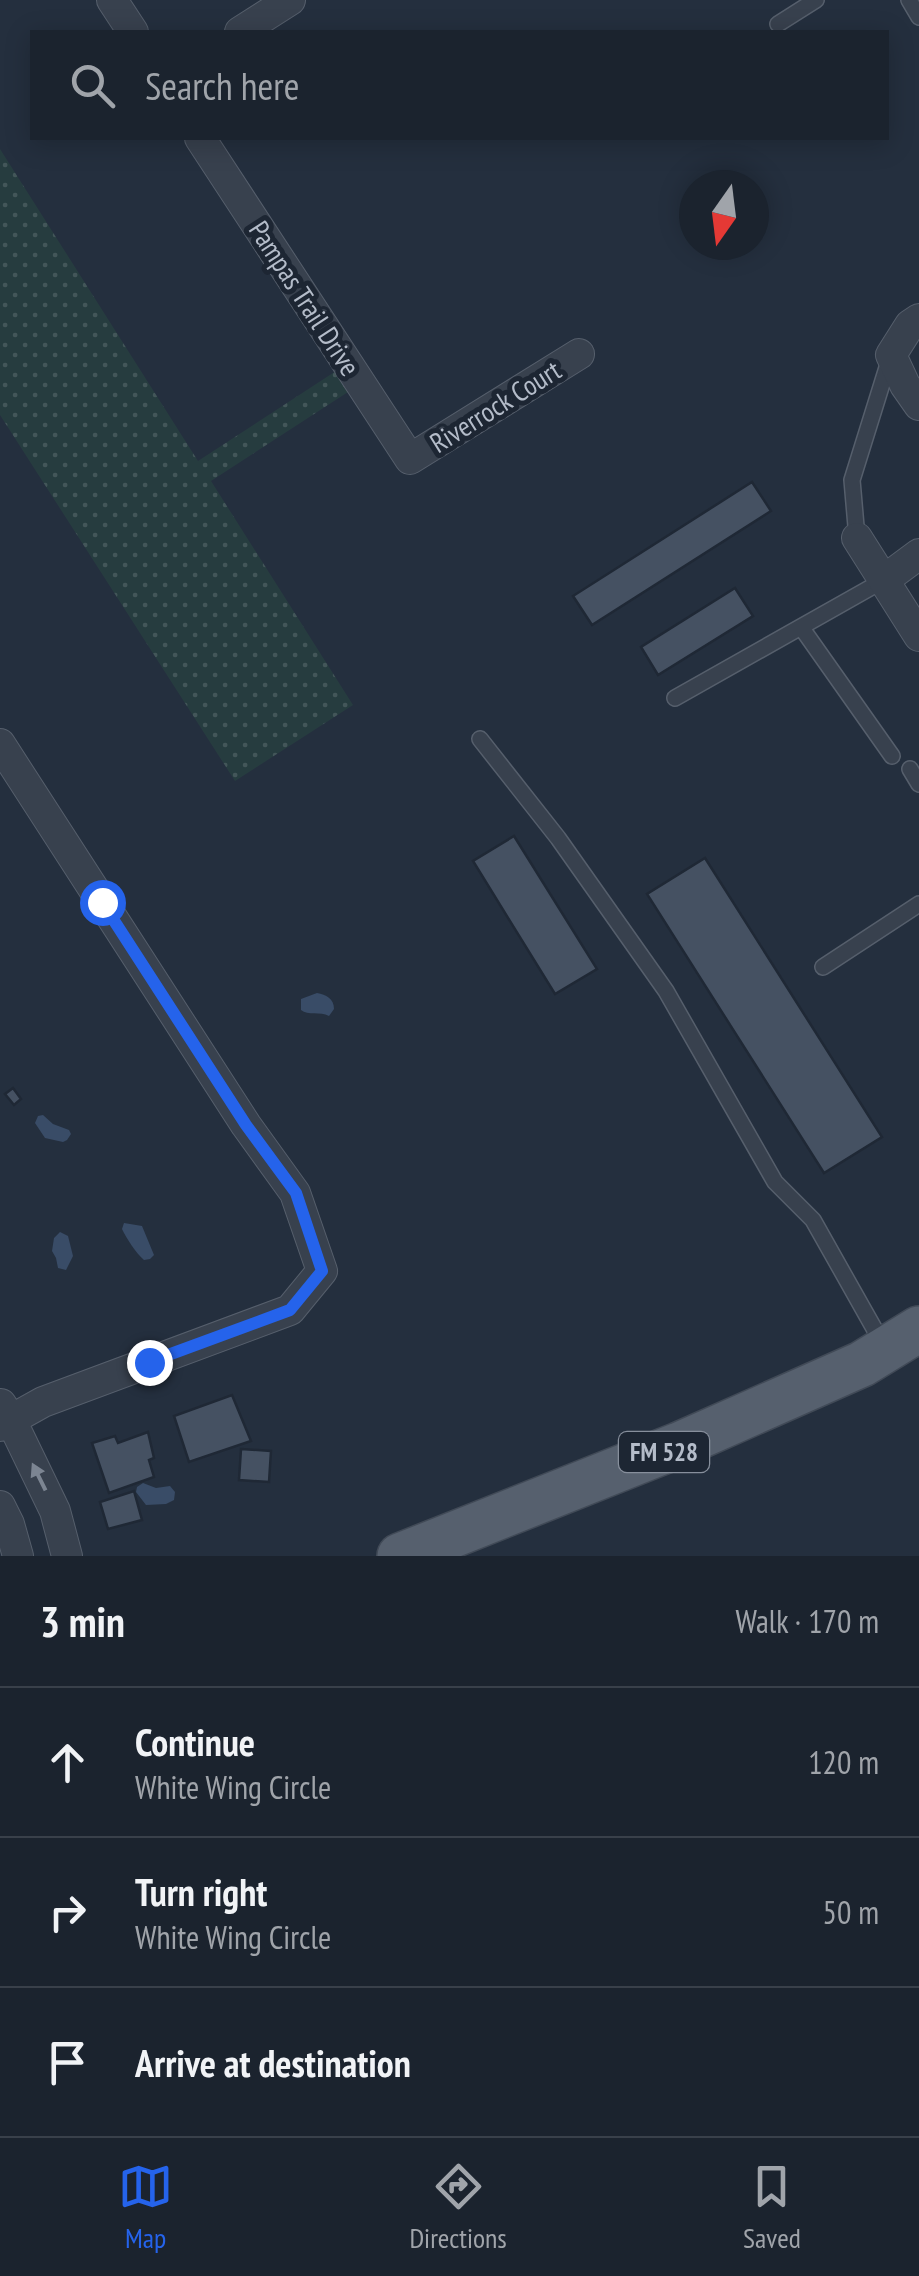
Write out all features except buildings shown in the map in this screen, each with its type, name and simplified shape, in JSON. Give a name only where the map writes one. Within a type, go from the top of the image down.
[{"type":"main road","name":"FM 528","points":[[400,1556],[634,1465],[862,1364],[902,1339]]},
{"type":"street","points":[[112,0],[132,30]]},
{"type":"street","points":[[243,30],[290,0]]},
{"type":"street","name":"Pampas Trail Drive","points":[[201,140],[410,458]]},
{"type":"street","points":[[919,320],[910,325],[891,355],[919,405]]},
{"type":"street","name":"Riverrock Court","points":[[410,458],[579,354]]},
{"type":"street","points":[[858,538],[919,636]]},
{"type":"street","points":[[884,580],[919,554]]},
{"type":"street","points":[[0,744],[246,1125],[296,1193],[322,1271],[290,1310],[4,1416],[56,1511],[67,1556]]},
{"type":"street","points":[[0,1506],[18,1556]]},
{"type":"lane","points":[[778,24],[816,0]]},
{"type":"lane","points":[[908,0],[919,16]]},
{"type":"lane","points":[[858,538],[852,480],[891,355]]},
{"type":"lane","points":[[675,698],[884,580]]},
{"type":"lane","points":[[801,627],[892,756]]},
{"type":"lane","points":[[480,739],[558,838],[666,991],[775,1182],[813,1220],[902,1339]]},
{"type":"lane","points":[[910,769],[919,784]]},
{"type":"lane","points":[[823,967],[919,904]]},
{"type":"green space","points":[[0,149],[198,461],[336,371],[348,392],[211,481],[353,705],[235,781],[0,415]]},
{"type":"water","points":[[317,993],[333,1002],[329,1016],[301,1010],[301,999]]},
{"type":"water","points":[[43,1115],[69,1130],[67,1140],[45,1138],[35,1123]]},
{"type":"water","points":[[124,1223],[142,1226],[154,1255],[150,1259],[144,1260],[134,1249],[122,1229]]},
{"type":"water","points":[[60,1232],[68,1236],[73,1256],[66,1270],[58,1268],[52,1251],[54,1238]]},
{"type":"water","points":[[143,1483],[156,1488],[170,1486],[175,1492],[174,1500],[146,1505],[136,1492]]},
{"type":"route","points":[[102,902],[246,1125],[296,1193],[322,1271],[290,1310],[149,1362]]}]
